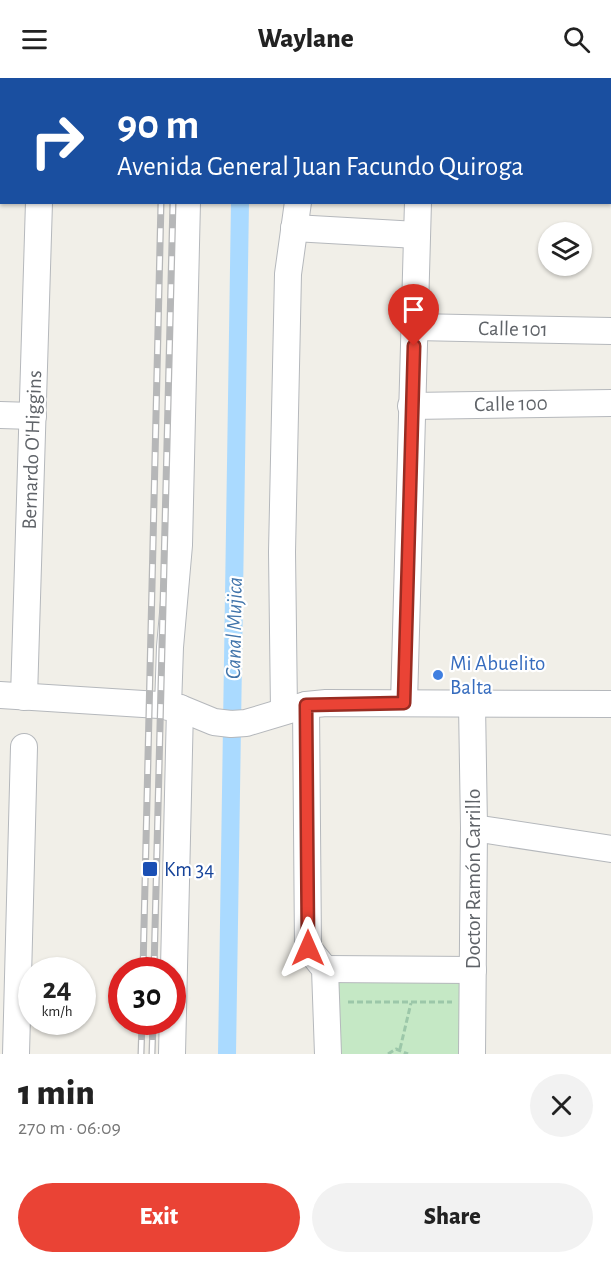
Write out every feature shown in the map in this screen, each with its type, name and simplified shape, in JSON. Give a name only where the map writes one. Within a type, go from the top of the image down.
[{"type":"street","name":"Bernardo O'Higgins","points":[[12,696],[33,416],[39,204]]},
{"type":"street","points":[[172,1054],[174,708],[170,647],[179,545],[187,204]]},
{"type":"street","points":[[298,204],[288,274],[282,552],[295,708],[308,948],[325,969],[328,1054]]},
{"type":"street","points":[[404,703],[418,204]]},
{"type":"street","points":[[294,228],[417,235]]},
{"type":"street","name":"Calle 101","points":[[415,327],[611,331]]},
{"type":"street","name":"Calle 100","points":[[411,406],[611,403]]},
{"type":"street","points":[[0,415],[33,416]]},
{"type":"street","points":[[12,696],[174,708],[214,722],[246,723],[295,708],[404,703],[611,704]]},
{"type":"street","name":"Doctor Ramón Carrillo","points":[[472,704],[474,828],[472,1054]]},
{"type":"street","points":[[16,1054],[9,956],[24,747]]},
{"type":"street","points":[[474,828],[611,849]]},
{"type":"street","points":[[325,969],[473,970]]},
{"type":"path","points":[[327,1002],[472,1002]]},
{"type":"path","points":[[400,1049],[411,1003]]},
{"type":"path","points":[[388,1054],[400,1049]]},
{"type":"path","points":[[400,1049],[408,1054]]},
{"type":"green space","points":[[335,981],[462,981],[462,1054],[336,1054]]},
{"type":"waterway","name":"Canal Mujica","points":[[227,1054],[240,204]]},
{"type":"railway","points":[[143,957],[161,204]]},
{"type":"railway","points":[[154,957],[173,204]]},
{"type":"railway","points":[[141,1054],[142,1035]]},
{"type":"railway","points":[[152,1054],[153,1035]]},
{"type":"place","name":"Mi Abuelito Balta","points":[[438,675]]},
{"type":"place","name":"Km 34","points":[[150,869]]},
{"type":"route","points":[[308,948],[306,705],[404,703],[414,346]]}]
